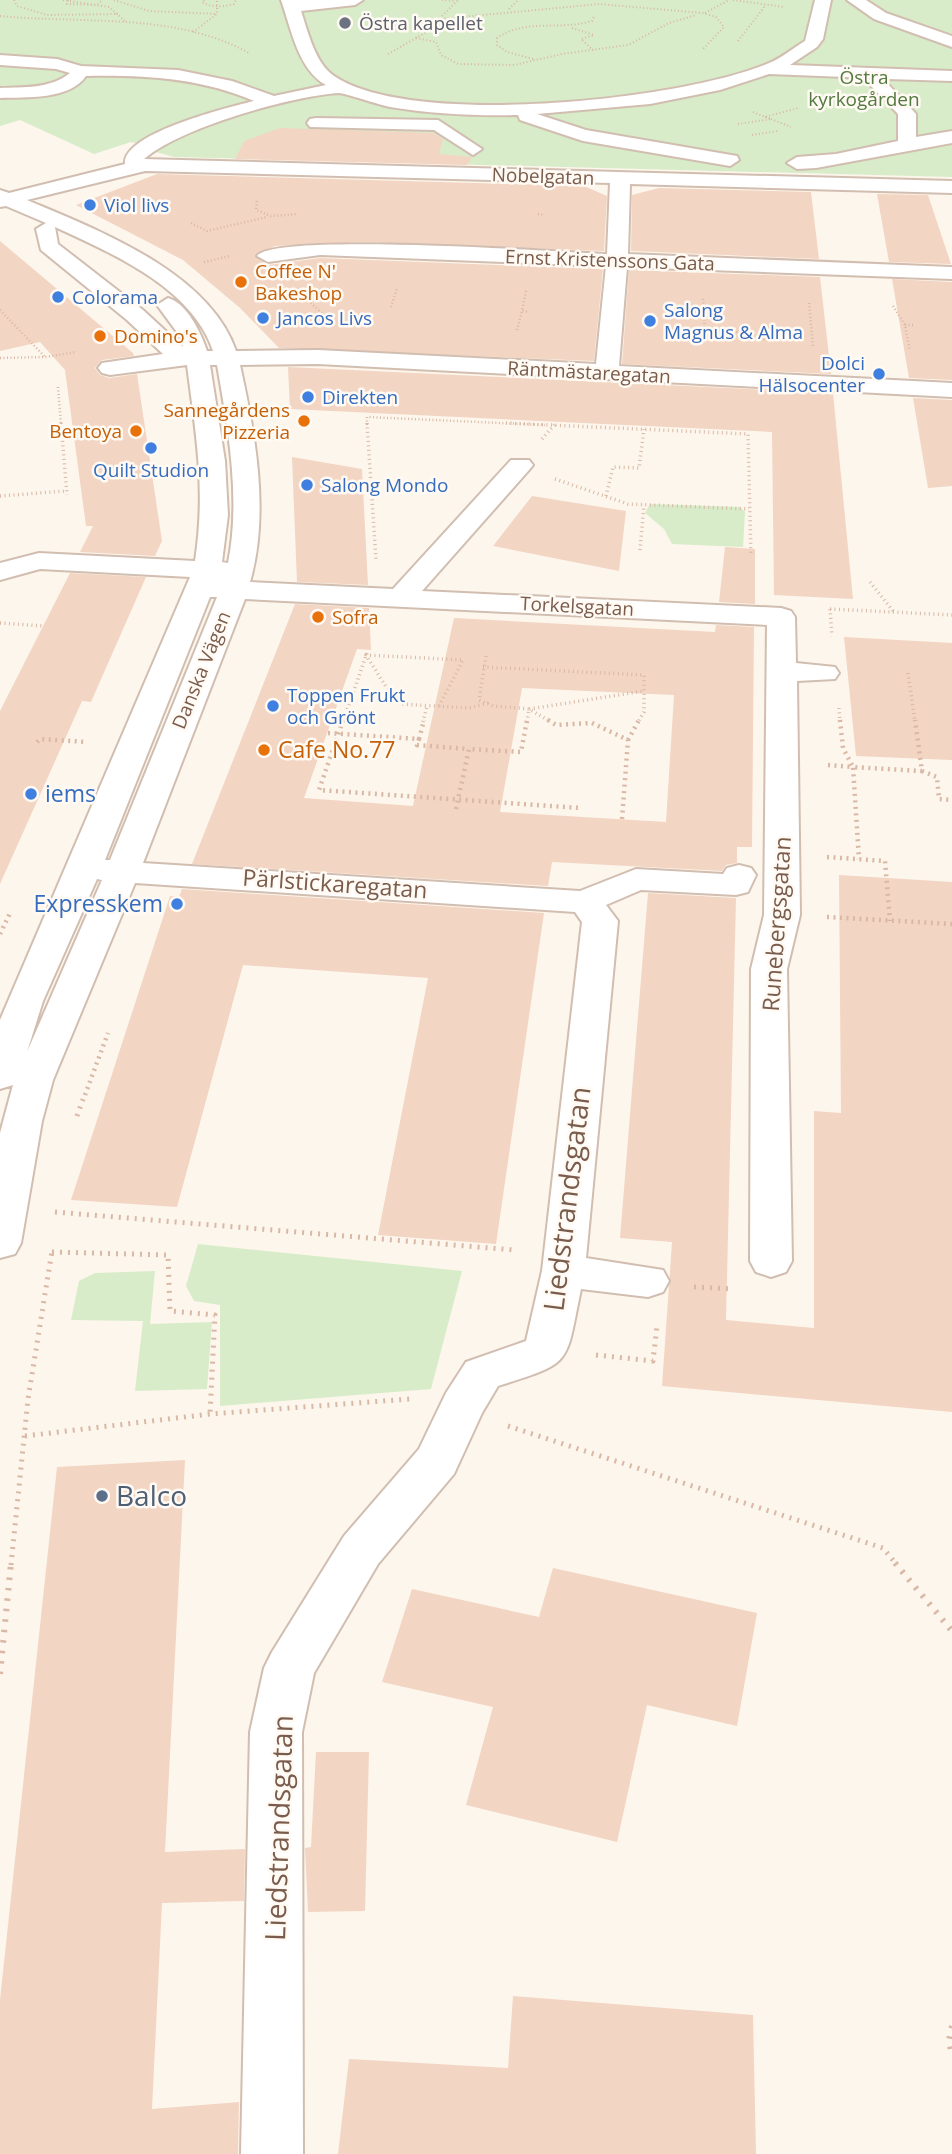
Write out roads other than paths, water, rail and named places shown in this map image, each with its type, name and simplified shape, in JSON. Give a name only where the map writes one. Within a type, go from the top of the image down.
[{"type":"street","points":[[355,0],[291,3],[318,69],[340,88],[393,103],[438,109],[511,110],[680,93],[754,76],[810,45],[819,30],[822,4]]},
{"type":"street","points":[[855,0],[880,16],[952,42]]},
{"type":"street","points":[[0,60],[57,64],[80,71],[173,73],[227,83],[272,102]]},
{"type":"street","points":[[770,69],[952,76]]},
{"type":"street","points":[[0,93],[55,88],[77,77],[80,71]]},
{"type":"street","points":[[878,75],[877,82],[884,93],[905,108],[908,121],[907,143]]},
{"type":"street","points":[[135,166],[134,158],[142,150],[180,131],[272,102],[340,88]]},
{"type":"street","points":[[359,123],[393,103]]},
{"type":"street","points":[[511,110],[583,135],[694,155],[746,161]]},
{"type":"street","points":[[316,122],[438,125],[473,149]]},
{"type":"street","points":[[782,163],[841,159],[907,143],[952,137]]},
{"type":"street","name":"Nobelgatan","points":[[2,202],[135,166],[947,187]]},
{"type":"street","points":[[607,373],[617,261],[620,178]]},
{"type":"street","points":[[947,187],[952,210]]},
{"type":"street","name":"Danska Vägen","points":[[0,1243],[22,1121],[34,1080],[123,871],[237,581],[246,500],[243,459],[202,359],[190,334],[161,298],[128,274],[2,202]]},
{"type":"street","name":"Danska Vägen","points":[[2,202],[89,234],[169,283],[206,317],[223,344],[202,359]]},
{"type":"street","points":[[47,229],[48,246],[150,328],[169,349],[202,359]]},
{"type":"street","name":"Ernst Kristenssons Gata","points":[[268,256],[320,249],[952,274]]},
{"type":"street","name":"Räntmästaregatan","points":[[110,368],[202,359],[318,357],[952,390]]},
{"type":"street","name":"Danska Vägen","points":[[0,1076],[25,1001],[84,870],[204,579],[215,515],[202,359]]},
{"type":"street","points":[[401,597],[520,465]]},
{"type":"street","name":"Torkelsgatan","points":[[0,572],[39,561],[401,597],[781,617]]},
{"type":"street","name":"Runebergsgatan","points":[[771,1261],[769,969],[782,915],[784,854],[785,762],[781,617]]},
{"type":"street","points":[[783,671],[824,673]]},
{"type":"street","name":"Pärlstickaregatan","points":[[84,870],[585,902]]},
{"type":"street","points":[[585,902],[636,879],[736,885],[739,875]]},
{"type":"street","name":"Liedstrandsgatan","points":[[272,2154],[276,1732],[290,1668],[361,1549],[437,1461],[463,1406],[482,1374],[536,1357],[546,1349],[564,1261],[600,921],[585,902]]},
{"type":"street","points":[[564,1261],[648,1281]]},
{"type":"place","name":"Östra kapellet","points":[[345,23]]},
{"type":"place","name":"Viol livs","points":[[90,205]]},
{"type":"place","name":"Coffee N' Bakeshop","points":[[241,282]]},
{"type":"place","name":"Colorama","points":[[58,297]]},
{"type":"place","name":"Jancos Livs","points":[[263,318]]},
{"type":"place","name":"Salong Magnus & Alma","points":[[650,321]]},
{"type":"place","name":"Domino's","points":[[100,336]]},
{"type":"place","name":"Dolci Hälsocenter","points":[[879,374]]},
{"type":"place","name":"Direkten","points":[[308,397]]},
{"type":"place","name":"Sannegårdens Pizzeria","points":[[304,421]]},
{"type":"place","name":"Bentoya","points":[[136,431]]},
{"type":"place","name":"Quilt Studion","points":[[151,448]]},
{"type":"place","name":"Salong Mondo","points":[[307,485]]},
{"type":"place","name":"Sofra","points":[[318,617]]},
{"type":"place","name":"Toppen Frukt och Grönt","points":[[273,706]]},
{"type":"place","name":"Cafe No.77","points":[[264,750]]},
{"type":"place","name":"iems","points":[[31,794]]},
{"type":"place","name":"Expresskem","points":[[177,904]]},
{"type":"place","name":"Balco","points":[[102,1496]]},
{"type":"park label","name":"Östra kyrkogården","points":[[864,88]]}]
